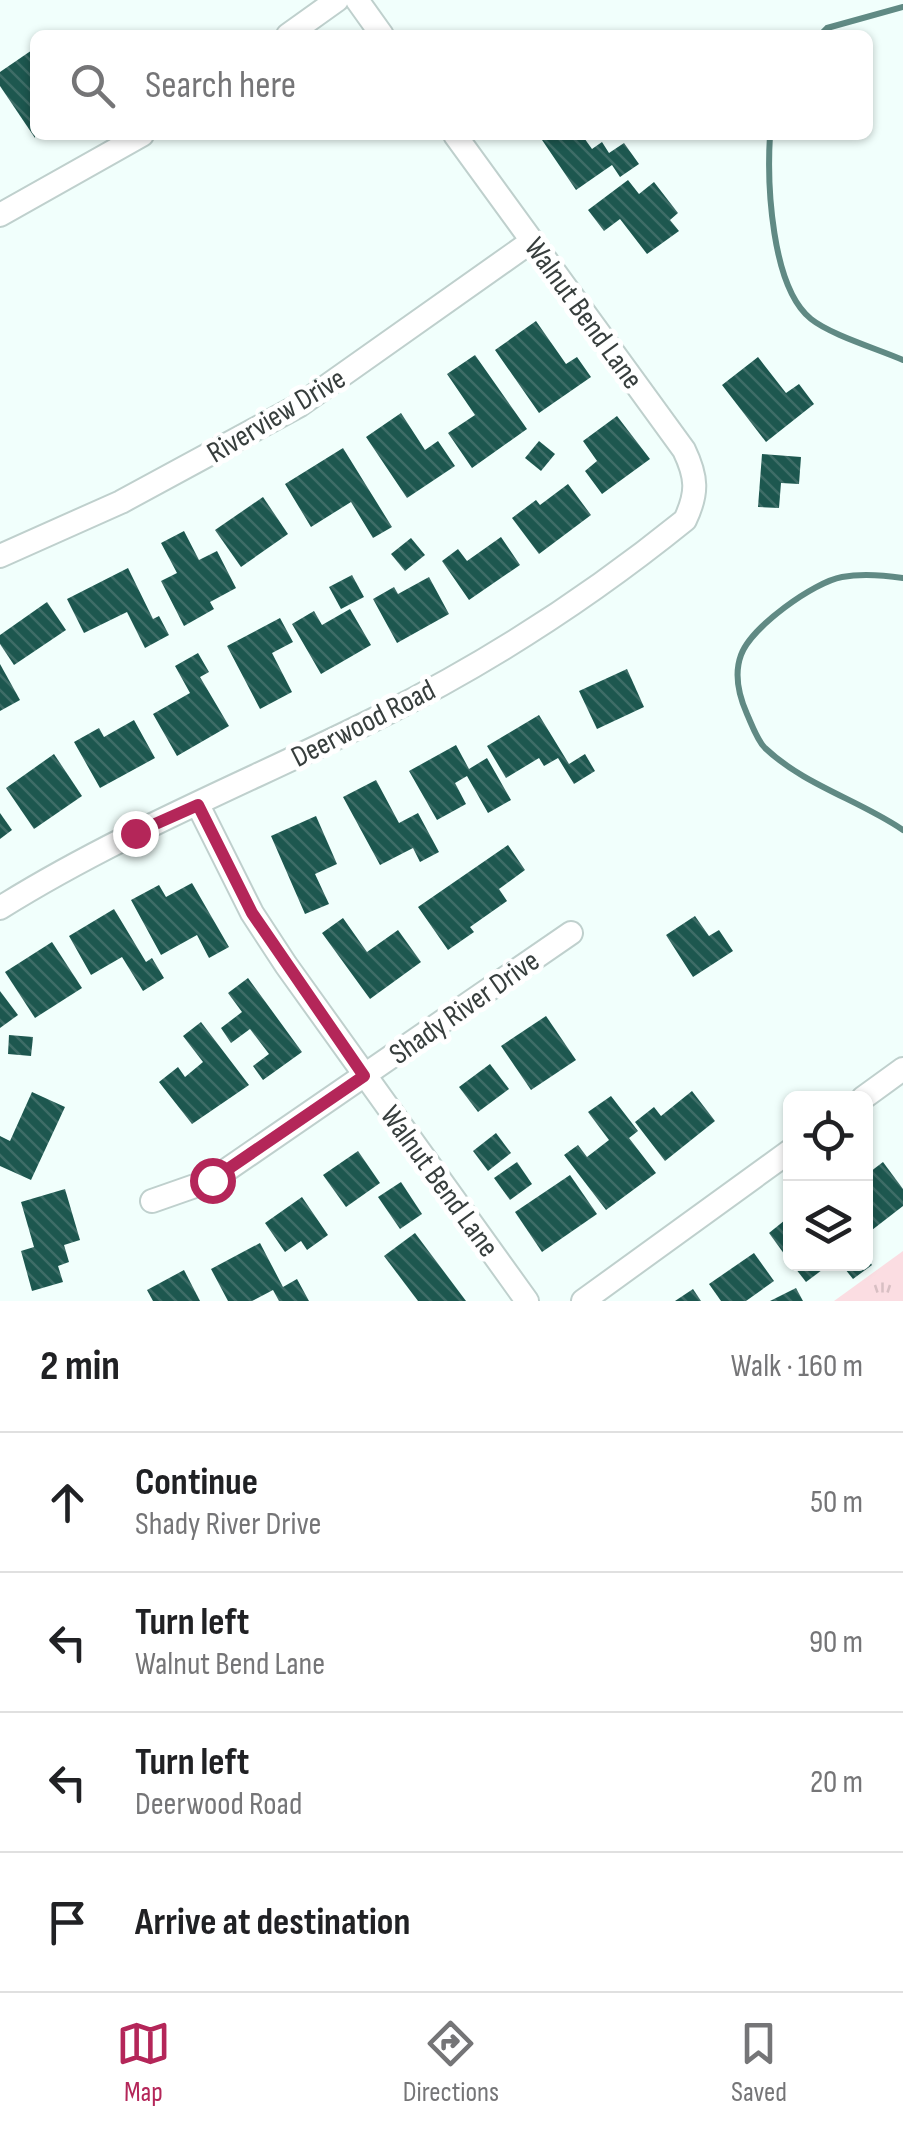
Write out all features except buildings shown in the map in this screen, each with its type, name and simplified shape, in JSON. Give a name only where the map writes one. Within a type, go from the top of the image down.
[{"type":"street","points":[[295,30],[337,0]]},
{"type":"street","points":[[357,0],[378,30]]},
{"type":"street","points":[[0,214],[133,140]]},
{"type":"street","name":"Walnut Bend Lane","points":[[459,140],[684,450],[696,474],[696,497]]},
{"type":"street","name":"Riverview Drive","points":[[0,556],[122,502],[286,413],[532,241]]},
{"type":"street","name":"Deerwood Road","points":[[0,908],[46,879],[484,660],[662,538],[685,520],[696,497]]},
{"type":"street","name":"Walnut Bend Lane","points":[[198,805],[252,913],[364,1076],[528,1301]]},
{"type":"street","name":"Shady River Drive","points":[[152,1201],[212,1180],[571,933]]},
{"type":"street","points":[[873,1091],[903,1070]]},
{"type":"street","points":[[583,1301],[783,1156]]},
{"type":"green space","points":[[903,1251],[903,1301],[834,1301]]},
{"type":"waterway","points":[[825,30],[903,7]]},
{"type":"waterway","points":[[770,140],[774,233],[787,284],[798,304],[811,319],[830,331],[903,360]]},
{"type":"waterway","points":[[903,578],[842,577],[800,596],[770,619],[747,644],[738,677],[744,707],[765,748],[797,772],[903,830]]},
{"type":"route","points":[[135,833],[198,805],[252,913],[364,1076],[212,1180]]}]
